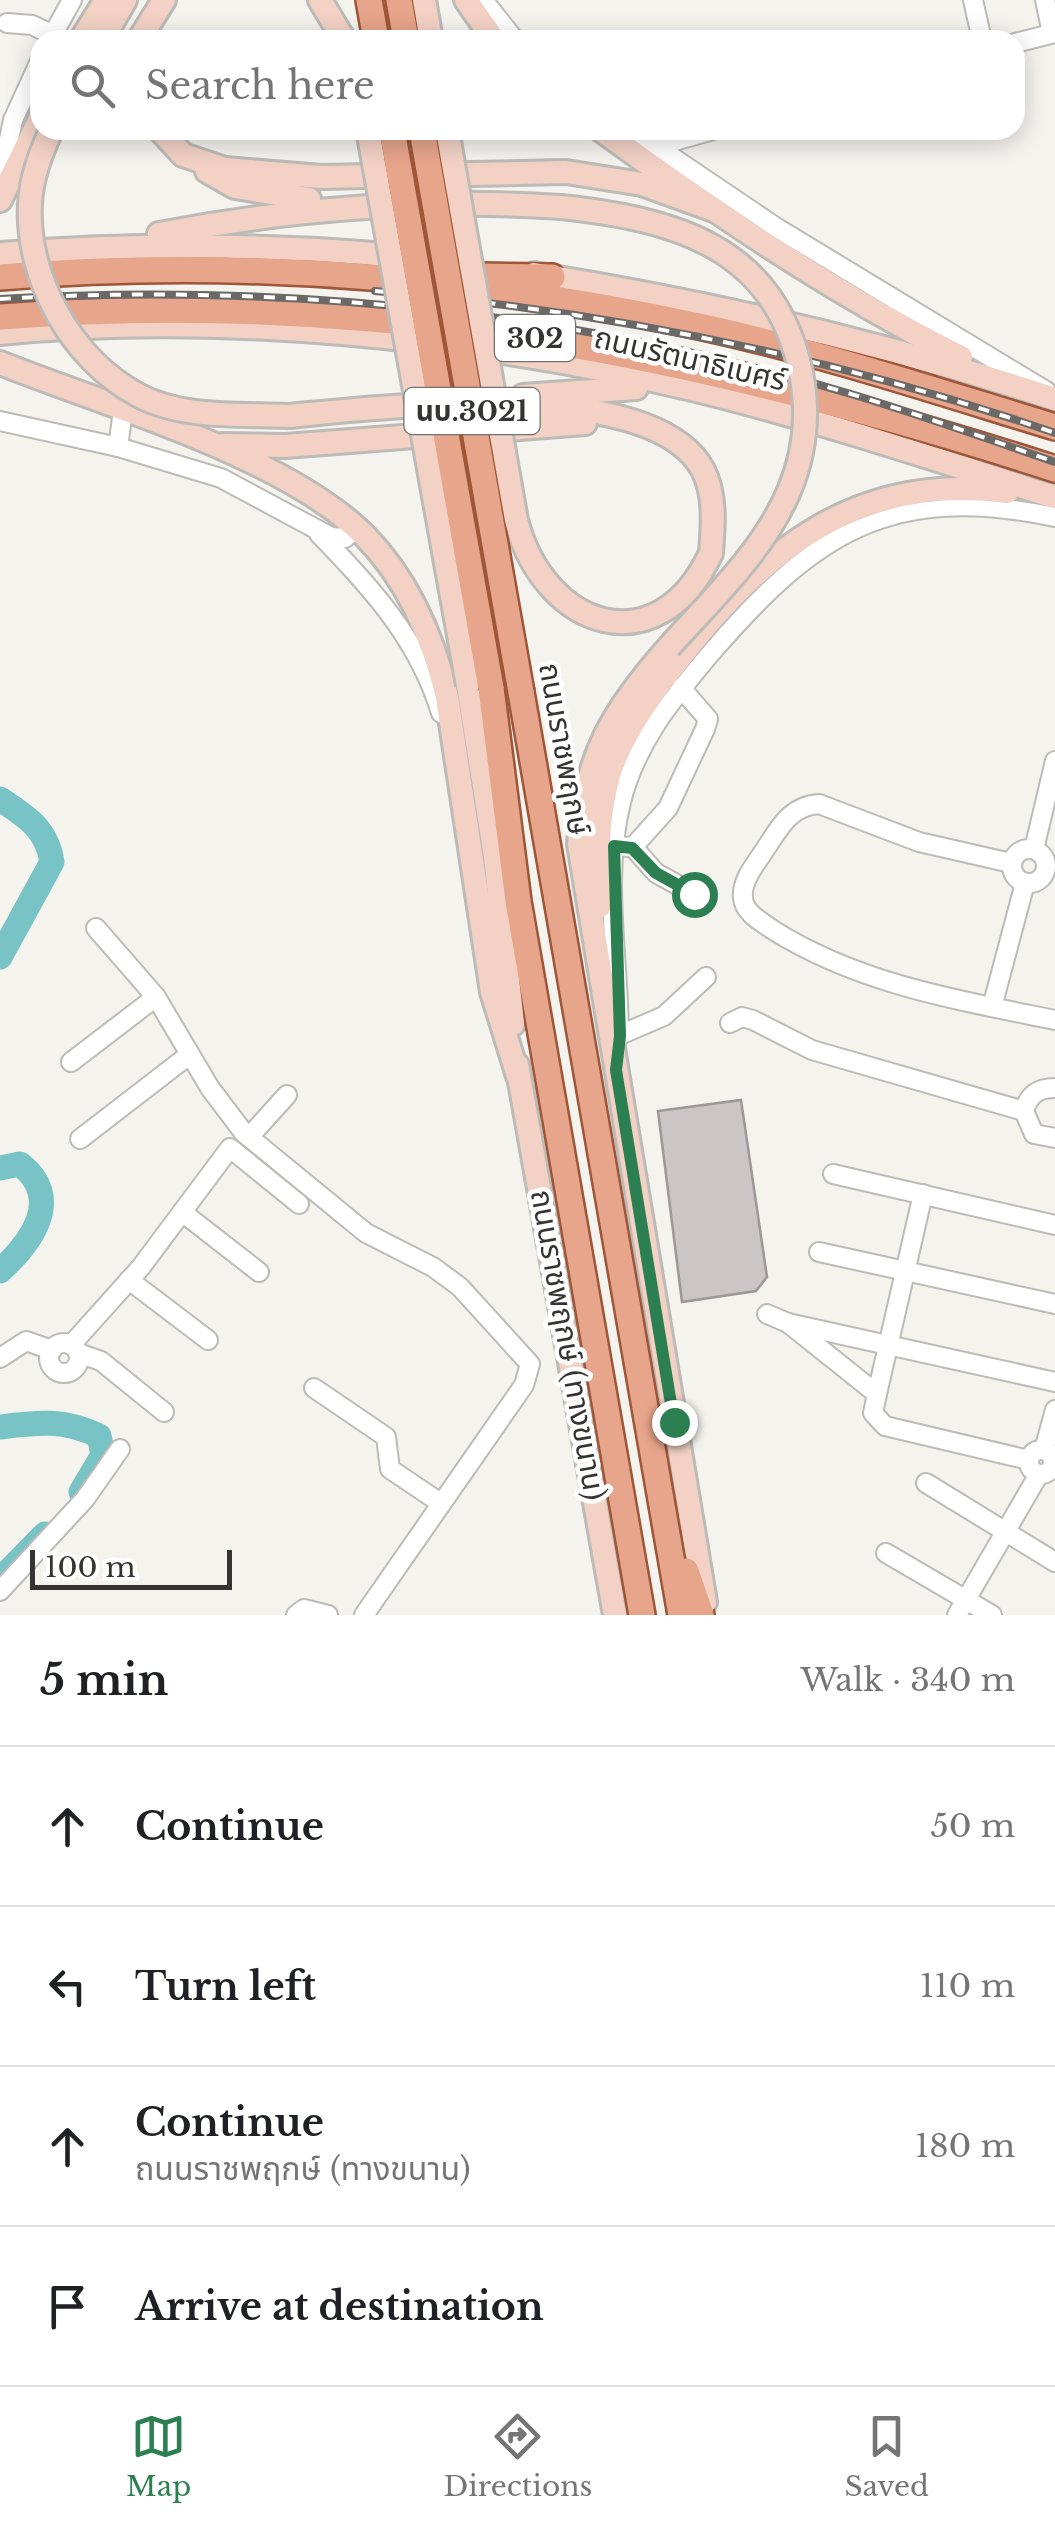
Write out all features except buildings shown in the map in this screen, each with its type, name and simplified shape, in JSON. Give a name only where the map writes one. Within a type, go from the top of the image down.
[{"type":"main road","points":[[87,30],[106,0]]},
{"type":"main road","points":[[108,30],[125,0]]},
{"type":"main road","points":[[145,30],[164,0]]},
{"type":"main road","points":[[320,0],[338,30]]},
{"type":"main road","points":[[369,0],[374,30]]},
{"type":"main road","points":[[399,0],[404,30]]},
{"type":"main road","points":[[424,0],[429,30]]},
{"type":"main road","points":[[466,0],[487,30]]},
{"type":"main road","points":[[0,200],[30,139]]},
{"type":"main road","points":[[47,140],[30,200],[36,260],[49,297],[88,357],[139,396],[178,409],[289,416],[590,390],[690,388]]},
{"type":"main road","points":[[169,140],[183,156],[235,186],[265,195],[561,206],[648,219],[723,251],[768,292],[798,361],[805,433],[789,492],[754,552],[618,708],[587,774],[581,809],[582,878],[615,1036]]},
{"type":"main road","points":[[370,140],[479,687],[518,1076]]},
{"type":"main road","name":"ถนนราชพฤกษ์","points":[[394,140],[479,687],[642,1615]]},
{"type":"main road","name":"ถนนราชพฤกษ์","points":[[424,140],[681,1615]]},
{"type":"main road","points":[[428,406],[482,404],[611,414],[668,434],[703,470],[711,498],[711,553],[700,576],[666,607],[640,620],[613,622],[587,618],[563,602],[529,562],[516,520],[449,140]]},
{"type":"main road","points":[[615,140],[714,210],[847,294],[1022,388]]},
{"type":"main road","points":[[183,156],[225,168],[321,176],[566,172],[642,184],[714,210]]},
{"type":"main road","points":[[97,247],[273,213],[400,203]]},
{"type":"main road","name":"ถนนรัตนาธิเบศร์","points":[[0,254],[175,244],[368,252],[552,277],[702,304],[913,355],[1055,398]]},
{"type":"main road","name":"ถนนรัตนาธิเบศร์","points":[[0,276],[175,267],[366,275],[698,326],[828,358],[1055,427]]},
{"type":"main road","points":[[366,275],[552,277]]},
{"type":"main road","name":"ถนนรัตนาธิเบศร์","points":[[0,318],[177,307],[364,315],[454,326],[690,366],[818,397],[1055,470]]},
{"type":"main road","name":"ถนนรัตนาธิเบศร์","points":[[0,333],[177,326],[282,331],[466,349],[690,388],[822,423],[1055,499]]},
{"type":"main road","points":[[0,363],[204,443],[278,478],[356,528],[396,577],[436,652],[492,992],[518,1076]]},
{"type":"main road","points":[[204,443],[284,446],[593,423],[668,434]]},
{"type":"main road","points":[[704,1615],[616,1070],[598,858],[605,796],[627,735],[706,624],[758,570],[846,510],[909,492],[943,488],[1055,499]]},
{"type":"main road","name":"ถนนราชพฤกษ์ (ทางขนาน)","points":[[518,1076],[615,1615]]},
{"type":"main road","points":[[664,1510],[704,1615]]},
{"type":"street","points":[[56,30],[72,0]]},
{"type":"street","points":[[482,0],[507,30]]},
{"type":"street","points":[[973,0],[980,30]]},
{"type":"street","points":[[1025,36],[1051,19]]},
{"type":"street","points":[[7,24],[32,25],[40,30]]},
{"type":"street","points":[[1,174],[13,120],[30,83]]},
{"type":"street","points":[[648,140],[777,228],[1055,398]]},
{"type":"street","points":[[657,146],[678,140]]},
{"type":"street","points":[[118,447],[123,412]]},
{"type":"street","points":[[0,421],[118,447],[221,478],[310,525],[345,538],[356,528]]},
{"type":"street","points":[[706,977],[664,1016],[615,1036],[629,773],[663,710],[749,609],[783,576],[842,534],[921,507],[951,503],[1055,517]]},
{"type":"street","points":[[310,525],[382,601],[411,642],[435,693],[461,786]]},
{"type":"street","points":[[623,847],[668,808],[708,719],[681,688]]},
{"type":"street","points":[[1034,849],[1055,761]]},
{"type":"street","points":[[1012,864],[940,848],[833,808],[804,805],[792,811],[754,864],[742,896],[746,908],[761,922],[847,968],[908,988],[1055,1020]]},
{"type":"street","points":[[623,847],[656,873],[694,894]]},
{"type":"street","points":[[1034,849],[1051,869],[1037,882],[1025,883],[1014,876],[1012,864],[1017,853],[1034,849]]},
{"type":"street","points":[[992,1007],[1025,883]]},
{"type":"street","points":[[96,928],[156,997],[189,1055],[247,1135],[366,1234],[417,1258],[460,1287],[530,1364],[524,1385],[364,1615]]},
{"type":"street","points":[[71,1062],[156,997]]},
{"type":"street","points":[[730,1023],[742,1017],[753,1020],[812,1050],[1024,1112]]},
{"type":"street","points":[[80,1140],[189,1055]]},
{"type":"street","points":[[1055,1088],[1039,1090],[1028,1098],[1024,1112],[1034,1134],[1055,1138]]},
{"type":"street","points":[[74,1349],[230,1148],[287,1094]]},
{"type":"street","points":[[230,1148],[299,1204]]},
{"type":"street","points":[[833,1174],[1055,1224]]},
{"type":"street","points":[[923,1194],[873,1413],[885,1426],[1044,1465]]},
{"type":"street","points":[[182,1212],[259,1272]]},
{"type":"street","points":[[819,1252],[1055,1304]]},
{"type":"street","points":[[129,1280],[208,1340]]},
{"type":"street","points":[[766,1314],[788,1324],[1055,1382]]},
{"type":"street","points":[[788,1324],[877,1394]]},
{"type":"street","points":[[0,1358],[26,1340],[52,1350]]},
{"type":"street","points":[[74,1349],[78,1364],[66,1373],[51,1366],[52,1350],[58,1344],[74,1349],[100,1362],[164,1412]]},
{"type":"street","points":[[314,1388],[386,1437],[390,1469],[439,1502]]},
{"type":"street","points":[[962,1607],[1044,1465],[1055,1410]]},
{"type":"street","points":[[0,1591],[85,1499],[120,1449]]},
{"type":"street","points":[[926,1483],[1055,1562]]},
{"type":"street","points":[[886,1552],[962,1607],[992,1615]]},
{"type":"street","points":[[296,1615],[304,1609],[328,1615]]},
{"type":"waterway","points":[[0,799],[40,832],[52,862],[0,957]]},
{"type":"waterway","points":[[0,1168],[20,1164],[33,1177],[41,1205],[32,1233],[0,1271]]},
{"type":"waterway","points":[[0,1427],[51,1423],[99,1436],[103,1455],[81,1492]]},
{"type":"waterway","points":[[0,1580],[45,1534]]},
{"type":"railway","points":[[375,291],[548,311],[719,341],[888,382],[1055,433]]},
{"type":"railway","points":[[0,299],[217,295],[326,300],[543,325],[757,368],[885,405],[1055,462]]},
{"type":"route","points":[[674,1422],[616,1070],[620,1036],[614,846],[632,848],[656,873],[694,894]]}]
